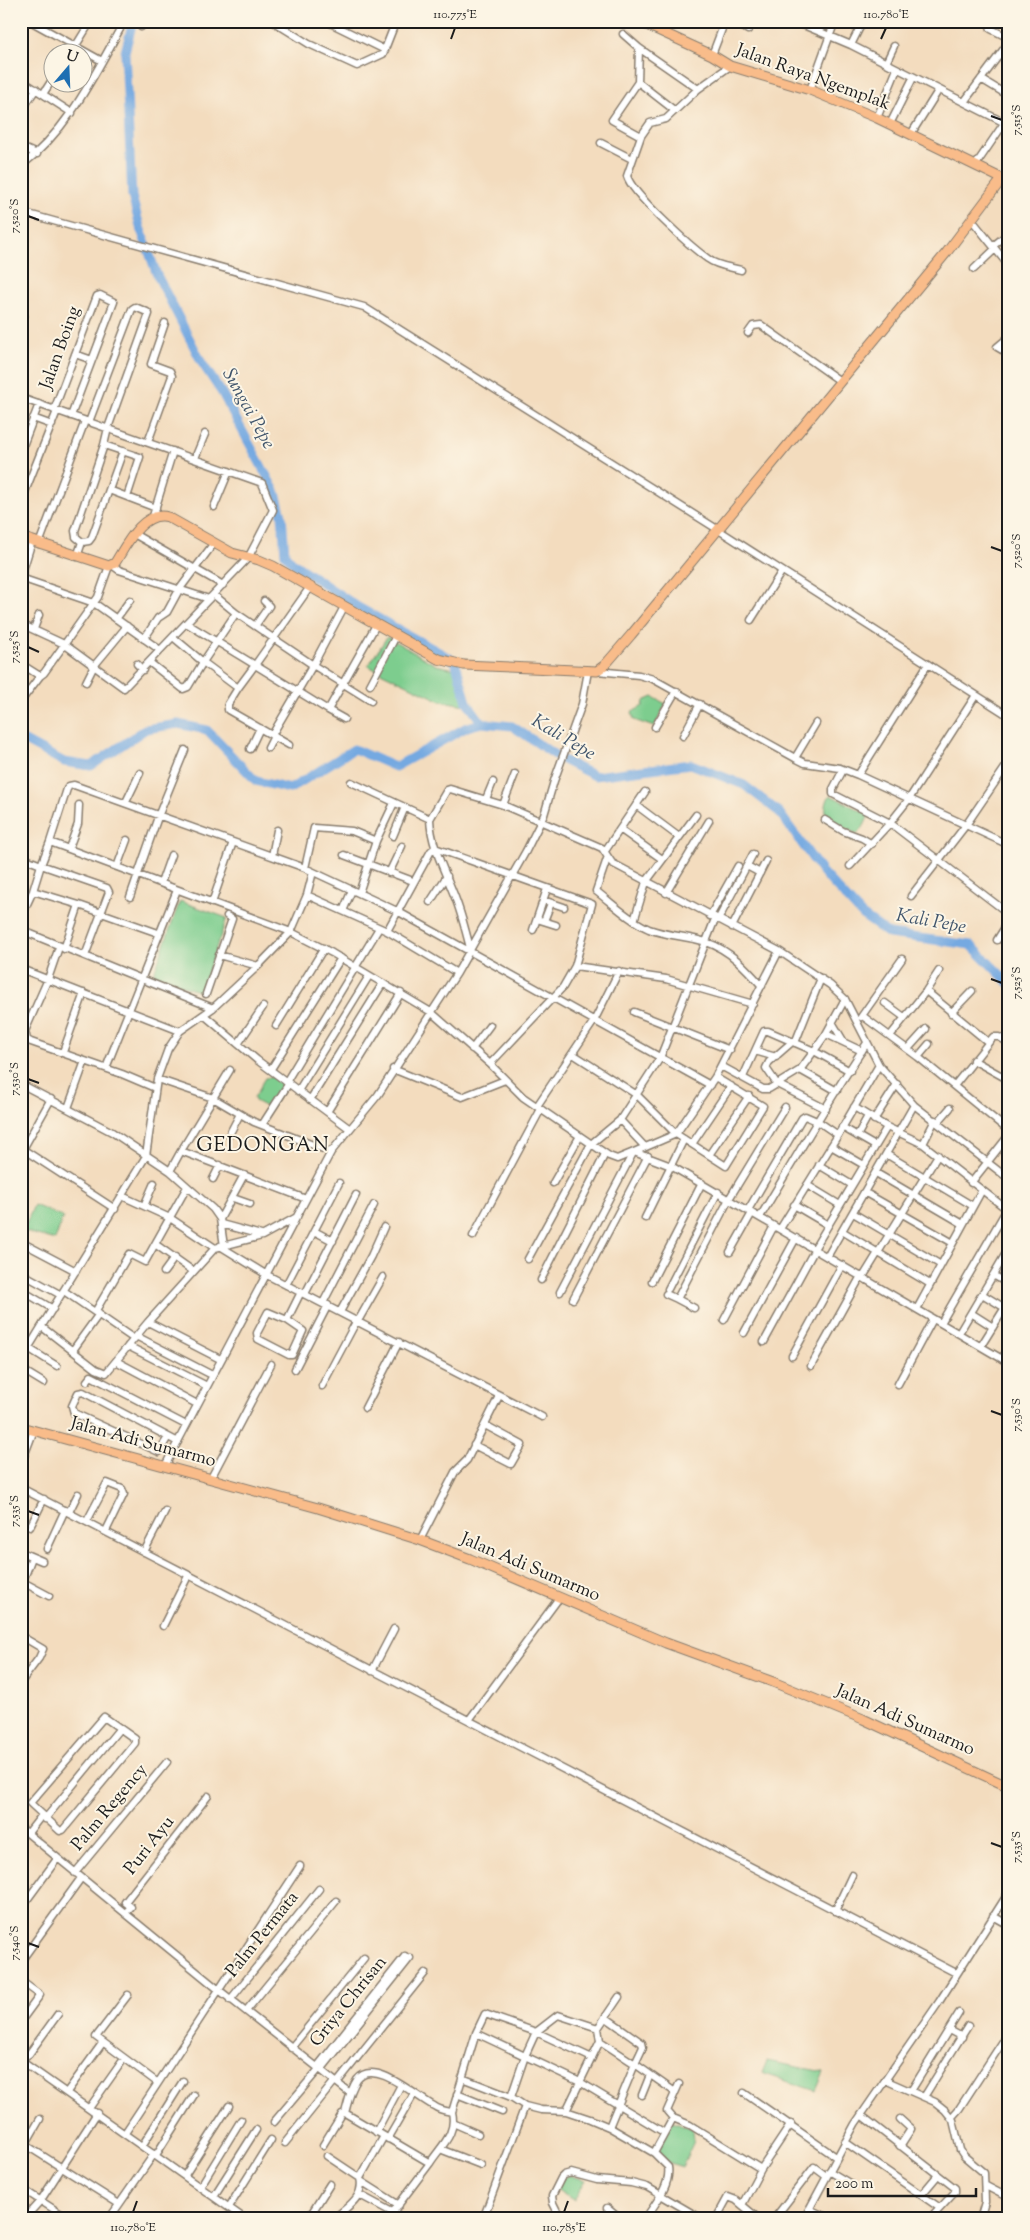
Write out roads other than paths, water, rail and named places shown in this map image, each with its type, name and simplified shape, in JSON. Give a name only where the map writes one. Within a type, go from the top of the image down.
[{"type":"main road","name":"Jalan Raya Ngemplak","points":[[638,21],[712,55],[730,66],[810,90],[877,118],[1006,180]]},
{"type":"main road","points":[[21,538],[77,557],[111,565],[134,534],[155,512],[168,517],[232,553],[273,566],[438,659],[464,665],[593,671],[605,665],[631,635],[1006,180]]},
{"type":"main road","name":"Jalan Adi Sumarmo","points":[[21,1427],[328,1511],[420,1540],[470,1559],[666,1643],[772,1682],[863,1719],[1009,1787]]},
{"type":"street","points":[[30,21],[69,42]]},
{"type":"street","points":[[78,42],[91,21]]},
{"type":"street","points":[[21,166],[48,143],[72,113],[120,29],[119,21]]},
{"type":"street","points":[[272,21],[309,44],[354,66],[380,56],[385,50],[396,21]]},
{"type":"street","points":[[326,21],[385,50]]},
{"type":"street","points":[[712,55],[725,21]]},
{"type":"street","points":[[731,21],[748,30]]},
{"type":"street","points":[[794,21],[851,45],[1006,124]]},
{"type":"street","points":[[810,90],[835,21]]},
{"type":"street","points":[[851,45],[863,21]]},
{"type":"street","points":[[993,21],[990,26],[992,29],[1009,38]]},
{"type":"street","points":[[623,34],[639,48],[698,89]]},
{"type":"street","points":[[964,102],[1009,42]]},
{"type":"street","points":[[886,63],[894,46]]},
{"type":"street","points":[[639,48],[638,82],[612,120],[641,136]]},
{"type":"street","points":[[92,55],[102,61]]},
{"type":"street","points":[[730,66],[698,89],[666,119],[650,123],[641,136],[632,159],[628,179],[642,197],[685,240],[709,260],[741,270]]},
{"type":"street","points":[[877,118],[897,69]]},
{"type":"street","points":[[890,124],[913,78]]},
{"type":"street","points":[[981,79],[1009,96]]},
{"type":"street","points":[[21,80],[72,113]]},
{"type":"street","points":[[638,82],[674,110]]},
{"type":"street","points":[[21,111],[36,90]]},
{"type":"street","points":[[911,134],[938,91]]},
{"type":"street","points":[[976,166],[1006,124],[1009,116]]},
{"type":"street","points":[[600,143],[632,159]]},
{"type":"street","points":[[21,147],[37,154]]},
{"type":"street","points":[[21,212],[364,307],[717,529],[1009,716]]},
{"type":"street","points":[[972,220],[1009,266]]},
{"type":"street","points":[[974,269],[1009,233]]},
{"type":"street","name":"Jalan Boing","points":[[21,502],[52,425],[75,354],[97,296],[100,295],[112,300],[113,303],[92,360]]},
{"type":"street","points":[[123,451],[92,537],[88,541],[82,542],[76,537],[75,531],[108,428],[149,314],[135,307],[132,309],[87,422],[21,578],[94,603],[160,650]]},
{"type":"street","points":[[148,442],[172,376],[170,370],[151,364],[165,323]]},
{"type":"street","points":[[748,333],[754,326],[761,325],[840,381]]},
{"type":"street","points":[[1009,336],[997,347],[1009,354]]},
{"type":"street","points":[[71,416],[92,360],[75,354]]},
{"type":"street","points":[[21,398],[195,458],[263,484],[273,510],[248,558],[124,688],[64,644],[21,624]]},
{"type":"street","points":[[21,451],[39,404]]},
{"type":"street","points":[[33,418],[52,425]]},
{"type":"street","points":[[195,458],[205,434]]},
{"type":"street","points":[[104,445],[140,456],[127,497]]},
{"type":"street","points":[[109,490],[155,512],[173,451]]},
{"type":"street","points":[[214,507],[229,471]]},
{"type":"street","points":[[134,534],[223,585]]},
{"type":"street","points":[[77,557],[82,542]]},
{"type":"street","points":[[144,639],[158,618],[167,612],[179,590],[214,543]]},
{"type":"street","points":[[21,700],[94,603],[111,565],[119,570],[179,590],[211,597],[371,701]]},
{"type":"street","points":[[751,620],[782,571]]},
{"type":"street","points":[[289,745],[228,710],[228,704],[310,587]]},
{"type":"street","points":[[116,619],[130,600]]},
{"type":"street","points":[[255,626],[269,606],[264,601]]},
{"type":"street","points":[[268,748],[344,606]]},
{"type":"street","points":[[149,662],[185,689],[236,613]]},
{"type":"street","points":[[34,629],[39,615]]},
{"type":"street","points":[[186,623],[344,719]]},
{"type":"street","points":[[328,710],[376,625]]},
{"type":"street","points":[[86,682],[94,666],[127,626]]},
{"type":"street","points":[[370,685],[396,636]]},
{"type":"street","points":[[172,637],[238,688]]},
{"type":"street","points":[[21,664],[40,676]]},
{"type":"street","points":[[137,664],[143,670]]},
{"type":"street","points":[[858,776],[928,664]]},
{"type":"street","points":[[161,1465],[178,1442],[331,1152],[378,1095],[457,973],[542,822],[556,773],[593,671],[648,677],[795,758],[843,770],[858,776],[1009,845]]},
{"type":"street","points":[[656,727],[676,691]]},
{"type":"street","points":[[850,866],[872,844],[909,799],[976,695]]},
{"type":"street","points":[[683,736],[700,704]]},
{"type":"street","points":[[795,758],[816,723]]},
{"type":"street","points":[[250,749],[260,728]]},
{"type":"street","points":[[130,896],[159,814],[185,750]]},
{"type":"street","points":[[911,896],[966,825],[1009,762]]},
{"type":"street","points":[[843,770],[833,789],[833,794],[890,823],[1009,914]]},
{"type":"street","points":[[126,802],[140,773]]},
{"type":"street","points":[[503,805],[515,774]]},
{"type":"street","points":[[351,782],[430,819]]},
{"type":"street","points":[[486,799],[493,782]]},
{"type":"street","points":[[21,917],[33,891],[67,789],[71,785],[126,802],[305,868],[359,893],[470,950],[710,1085]]},
{"type":"street","points":[[470,950],[447,876],[431,834],[430,819],[448,790],[503,805],[605,851]]},
{"type":"street","points":[[490,1064],[563,987],[575,966],[607,859],[605,851],[645,792]]},
{"type":"street","points":[[359,893],[370,865],[376,841],[394,803]]},
{"type":"street","points":[[69,848],[78,824],[79,805]]},
{"type":"street","points":[[636,805],[679,836]]},
{"type":"street","points":[[393,836],[405,807]]},
{"type":"street","points":[[634,921],[646,882],[696,814]]},
{"type":"street","points":[[825,820],[843,832],[862,838],[872,844]]},
{"type":"street","points":[[666,893],[710,821]]},
{"type":"street","points":[[305,868],[313,830],[316,827],[352,831],[376,841]]},
{"type":"street","points":[[620,829],[662,860]]},
{"type":"street","points":[[272,856],[276,830]]},
{"type":"street","points":[[117,867],[127,840]]},
{"type":"street","points":[[50,842],[291,932],[324,948],[431,1012],[490,1064],[518,1092],[590,1144],[617,1159],[676,1134],[715,1077],[779,951]]},
{"type":"street","points":[[212,903],[233,842]]},
{"type":"street","points":[[389,872],[402,846]]},
{"type":"street","points":[[435,848],[592,904]]},
{"type":"street","points":[[387,931],[431,850],[435,848]]},
{"type":"street","points":[[715,918],[753,854]]},
{"type":"street","points":[[344,855],[413,882]]},
{"type":"street","points":[[161,884],[171,856]]},
{"type":"street","points":[[21,857],[107,888],[109,892],[84,956]]},
{"type":"street","points":[[607,859],[666,893],[779,951],[821,978],[845,999],[880,1065],[914,1105],[1009,1179]]},
{"type":"street","points":[[732,927],[766,861]]},
{"type":"street","points":[[528,1259],[590,1144],[620,1120],[660,1058],[715,918],[738,866]]},
{"type":"street","points":[[747,866],[760,873]]},
{"type":"street","points":[[21,1360],[25,1349],[42,1327],[146,1156],[155,1088],[168,1049],[180,1032],[213,1008],[291,932],[307,895],[313,872]]},
{"type":"street","points":[[430,902],[447,876]]},
{"type":"street","points":[[533,930],[547,889]]},
{"type":"street","points":[[106,1068],[158,933],[177,890]]},
{"type":"street","points":[[343,911],[352,890]]},
{"type":"street","points":[[33,891],[101,912],[158,933]]},
{"type":"street","points":[[596,891],[634,921],[659,932],[706,942],[735,957],[762,986]]},
{"type":"street","points":[[307,895],[387,931],[457,973]]},
{"type":"street","points":[[543,900],[564,907]]},
{"type":"street","points":[[544,921],[551,903]]},
{"type":"street","points":[[79,905],[62,948],[23,1034],[31,1042],[63,1052],[155,1088]]},
{"type":"street","points":[[206,994],[232,919],[227,916]]},
{"type":"street","points":[[537,919],[556,925]]},
{"type":"street","points":[[997,940],[1009,921]]},
{"type":"street","points":[[262,1125],[379,928]]},
{"type":"street","points":[[21,930],[213,1008]]},
{"type":"street","points":[[276,1026],[324,948]]},
{"type":"street","points":[[219,955],[258,966]]},
{"type":"street","points":[[271,1069],[341,958]]},
{"type":"street","points":[[856,1019],[864,1017],[902,960]]},
{"type":"street","points":[[575,966],[619,971],[689,985],[753,1004]]},
{"type":"street","points":[[21,969],[180,1032]]},
{"type":"street","points":[[473,1236],[539,1107],[594,1021],[619,971]]},
{"type":"street","points":[[890,1036],[940,971]]},
{"type":"street","points":[[298,1091],[369,976]]},
{"type":"street","points":[[821,978],[794,1042],[769,1062],[766,1068],[776,1084],[826,1109]]},
{"type":"street","points":[[310,1100],[383,983]]},
{"type":"street","points":[[926,991],[988,1042]]},
{"type":"street","points":[[951,1013],[972,991]]},
{"type":"street","points":[[63,1052],[84,993]]},
{"type":"street","points":[[327,1112],[401,994]]},
{"type":"street","points":[[721,1066],[766,1090],[800,1070],[826,1034],[845,999]]},
{"type":"street","points":[[885,1003],[904,1017]]},
{"type":"street","points":[[238,1044],[263,1007]]},
{"type":"street","points":[[634,1012],[730,1050]]},
{"type":"street","points":[[204,1015],[298,1091],[350,1128]]},
{"type":"street","points":[[864,1017],[908,1049],[1009,1131]]},
{"type":"street","points":[[832,1022],[844,1042]]},
{"type":"street","points":[[472,1049],[490,1025]]},
{"type":"street","points":[[908,1049],[926,1029]]},
{"type":"street","points":[[743,1077],[764,1031],[814,1051],[850,1071]]},
{"type":"street","points":[[826,1034],[862,1051]]},
{"type":"street","points":[[954,1086],[988,1042],[996,1036],[1009,1043]]},
{"type":"street","points":[[760,1217],[808,1135],[819,1122],[867,1043]]},
{"type":"street","points":[[918,1057],[928,1044]]},
{"type":"street","points":[[755,1051],[776,1057]]},
{"type":"street","points":[[573,1054],[637,1095],[676,1134],[724,1165],[728,1164],[763,1106],[715,1077]]},
{"type":"street","points":[[973,1060],[1009,1080]]},
{"type":"street","points":[[68,1108],[86,1061]]},
{"type":"street","points":[[724,1320],[777,1227],[794,1205],[880,1065]]},
{"type":"street","points":[[170,1171],[230,1070]]},
{"type":"street","points":[[393,1070],[462,1098],[505,1080]]},
{"type":"street","points":[[800,1070],[837,1091]]},
{"type":"street","points":[[157,1079],[213,1098],[262,1125],[331,1152]]},
{"type":"street","points":[[21,1084],[51,1098],[112,1132],[170,1171],[212,1210],[221,1221],[262,1236]]},
{"type":"street","points":[[857,1136],[897,1084]]},
{"type":"street","points":[[692,1144],[731,1086]]},
{"type":"street","points":[[709,1155],[749,1096]]},
{"type":"street","points":[[51,1098],[22,1149],[115,1209]]},
{"type":"street","points":[[827,1256],[914,1105]]},
{"type":"street","points":[[677,1299],[729,1198],[785,1107]]},
{"type":"street","points":[[854,1107],[887,1128],[923,1144],[1008,1210],[940,1323]]},
{"type":"street","points":[[923,1144],[936,1121],[950,1108]]},
{"type":"street","points":[[229,1135],[240,1114]]},
{"type":"street","points":[[730,1252],[750,1211],[802,1118],[804,1116],[819,1122],[838,1135]]},
{"type":"street","points":[[620,1120],[645,1148]]},
{"type":"street","points":[[842,1127],[875,1146]]},
{"type":"street","points":[[764,1342],[828,1225],[887,1128]]},
{"type":"street","points":[[972,1183],[1009,1135]]},
{"type":"street","points":[[553,1183],[580,1136]]},
{"type":"street","points":[[646,1218],[684,1139]]},
{"type":"street","points":[[831,1146],[864,1165]]},
{"type":"street","points":[[181,1151],[306,1199]]},
{"type":"street","points":[[634,1153],[648,1156],[671,1166],[729,1198],[1009,1363]]},
{"type":"street","points":[[560,1292],[634,1153]]},
{"type":"street","points":[[541,1280],[606,1154]]},
{"type":"street","points":[[886,1154],[973,1206]]},
{"type":"street","points":[[811,1366],[862,1277],[938,1155]]},
{"type":"street","points":[[573,1299],[648,1156]]},
{"type":"street","points":[[213,1179],[220,1165]]},
{"type":"street","points":[[819,1165],[852,1185]]},
{"type":"street","points":[[876,1173],[912,1196],[963,1224]]},
{"type":"street","points":[[219,1247],[221,1221],[244,1175]]},
{"type":"street","points":[[144,1206],[154,1183]]},
{"type":"street","points":[[286,1285],[339,1183]]},
{"type":"street","points":[[652,1281],[702,1183]]},
{"type":"street","points":[[806,1185],[840,1205]]},
{"type":"street","points":[[73,1350],[97,1313],[129,1254],[145,1262],[188,1187]]},
{"type":"street","points":[[917,1309],[982,1190]]},
{"type":"street","points":[[694,1308],[667,1292],[718,1192]]},
{"type":"street","points":[[864,1192],[953,1244]]},
{"type":"street","points":[[287,1320],[333,1241],[356,1195]]},
{"type":"street","points":[[122,1196],[170,1218],[267,1275],[542,1417]]},
{"type":"street","points":[[233,1198],[250,1204]]},
{"type":"street","points":[[295,1369],[374,1205]]},
{"type":"street","points":[[794,1205],[828,1225]]},
{"type":"street","points":[[853,1213],[941,1265]]},
{"type":"street","points":[[42,1327],[96,1369],[104,1373],[193,1271],[219,1247],[262,1236],[297,1217]]},
{"type":"street","points":[[340,1312],[371,1256],[384,1227]]},
{"type":"street","points":[[314,1231],[333,1241]]},
{"type":"street","points":[[842,1231],[930,1284]]},
{"type":"street","points":[[744,1333],[796,1238]]},
{"type":"street","points":[[21,1242],[76,1271]]},
{"type":"street","points":[[155,1244],[193,1271]]},
{"type":"street","points":[[959,1333],[993,1275],[1006,1260],[1009,1248]]},
{"type":"street","points":[[164,1272],[175,1258]]},
{"type":"street","points":[[792,1356],[842,1265]]},
{"type":"street","points":[[21,1273],[63,1293],[136,1338],[212,1376]]},
{"type":"street","points":[[993,1275],[1009,1284]]},
{"type":"street","points":[[322,1386],[384,1277]]},
{"type":"street","points":[[21,1290],[53,1309]]},
{"type":"street","points":[[982,1294],[1005,1308]]},
{"type":"street","points":[[981,1346],[1009,1301]]},
{"type":"street","points":[[268,1312],[287,1320],[303,1332],[294,1353],[291,1355],[260,1341],[256,1337],[268,1312]]},
{"type":"street","points":[[971,1313],[992,1327]]},
{"type":"street","points":[[898,1384],[934,1319]]},
{"type":"street","points":[[148,1322],[220,1360]]},
{"type":"street","points":[[365,1408],[399,1342]]},
{"type":"street","points":[[128,1346],[207,1386]]},
{"type":"street","points":[[1002,1359],[1009,1347]]},
{"type":"street","points":[[25,1349],[57,1366]]},
{"type":"street","points":[[116,1361],[197,1404]]},
{"type":"street","points":[[211,1478],[271,1364]]},
{"type":"street","points":[[21,1369],[44,1383]]},
{"type":"street","points":[[87,1381],[91,1376],[186,1425]]},
{"type":"street","points":[[161,1465],[159,1452],[74,1412],[72,1406],[78,1393],[83,1392],[178,1442]]},
{"type":"street","points":[[420,1540],[456,1469],[465,1462],[498,1398]]},
{"type":"street","points":[[474,1445],[511,1464],[522,1445],[485,1425]]},
{"type":"street","points":[[21,1464],[34,1430]]},
{"type":"street","points":[[159,1452],[168,1437]]},
{"type":"street","points":[[87,1521],[106,1484],[110,1483],[122,1488],[124,1494],[106,1531]]},
{"type":"street","points":[[21,1488],[956,1974]]},
{"type":"street","points":[[47,1550],[78,1494]]},
{"type":"street","points":[[30,1527],[44,1500]]},
{"type":"street","points":[[144,1552],[165,1511]]},
{"type":"street","points":[[21,1552],[42,1561]]},
{"type":"street","points":[[31,1560],[22,1581],[49,1596]]},
{"type":"street","points":[[163,1626],[188,1576]]},
{"type":"street","points":[[469,1720],[559,1598]]},
{"type":"street","points":[[372,1671],[394,1629]]},
{"type":"street","points":[[21,1636],[43,1649],[31,1670],[21,1682]]},
{"type":"street","points":[[21,1672],[25,1673],[31,1670]]},
{"type":"street","points":[[106,1717],[135,1739],[135,1743],[63,1830],[58,1830],[44,1817],[30,1805],[30,1802],[102,1718],[106,1717]]},
{"type":"street","points":[[28,1833],[120,1728]]},
{"type":"street","name":"Palm Regency","points":[[75,1873],[167,1762]]},
{"type":"street","name":"Puri Ayu","points":[[125,1913],[131,1907],[124,1902],[208,1796]]},
{"type":"street","points":[[21,1828],[230,2000],[350,2093]]},
{"type":"street","points":[[21,1908],[57,1859]]},
{"type":"street","points":[[125,2133],[300,1866]]},
{"type":"street","points":[[835,1910],[852,1874]]},
{"type":"street","points":[[21,1961],[81,1878]]},
{"type":"street","name":"Palm Permata","points":[[230,2000],[319,1888]]},
{"type":"street","points":[[804,2219],[860,2115],[908,2049],[1009,1892]]},
{"type":"street","points":[[246,2011],[336,1901]]},
{"type":"street","points":[[993,1916],[1009,1925]]},
{"type":"street","name":"Griya Chrisan","points":[[274,2122],[319,2069],[408,1957]]},
{"type":"street","points":[[291,2048],[364,1958]]},
{"type":"street","points":[[285,2143],[425,1973]]},
{"type":"street","points":[[21,1980],[40,1995],[21,2021]]},
{"type":"street","points":[[128,1995],[96,2037],[158,2083]]},
{"type":"street","points":[[566,2111],[600,2040],[598,2028],[619,1997]]},
{"type":"street","points":[[911,2091],[960,2013]]},
{"type":"street","points":[[58,2014],[29,2054],[21,2060],[90,2106],[142,2146],[245,2219]]},
{"type":"street","points":[[393,2212],[451,2135],[452,2112],[476,2033],[484,2014],[536,2032],[592,2058]]},
{"type":"street","points":[[511,2097],[524,2056],[536,2032],[558,2015],[598,2028]]},
{"type":"street","points":[[605,2017],[642,2043],[609,2127]]},
{"type":"street","points":[[924,2098],[968,2026]]},
{"type":"street","points":[[950,2030],[962,2037]]},
{"type":"street","points":[[952,2118],[1009,2032]]},
{"type":"street","points":[[476,2033],[580,2082],[665,2133]]},
{"type":"street","points":[[600,2040],[675,2092]]},
{"type":"street","points":[[68,2091],[101,2045]]},
{"type":"street","points":[[28,2065],[29,2054]]},
{"type":"street","points":[[90,2106],[121,2063]]},
{"type":"street","points":[[323,2145],[342,2114],[345,2113],[350,2093],[359,2078],[369,2073],[382,2074],[434,2106],[452,2112]]},
{"type":"street","points":[[642,2095],[650,2075]]},
{"type":"street","points":[[462,2078],[511,2097],[525,2106],[550,2111],[566,2111],[609,2127],[654,2153],[668,2167],[668,2178],[661,2195],[645,2219]]},
{"type":"street","points":[[885,2080],[940,2106],[952,2118],[960,2150],[964,2156],[984,2173],[986,2186],[984,2210],[980,2219]]},
{"type":"street","points":[[142,2146],[183,2081]]},
{"type":"street","points":[[679,2084],[667,2110],[673,2118],[690,2125],[761,2169]]},
{"type":"street","points":[[376,2132],[401,2085]]},
{"type":"street","points":[[744,2093],[836,2157]]},
{"type":"street","points":[[338,2217],[360,2195],[360,2180],[414,2094]]},
{"type":"street","points":[[457,2094],[502,2112]]},
{"type":"street","points":[[109,2219],[194,2095]]},
{"type":"street","points":[[185,2175],[229,2106]]},
{"type":"street","points":[[483,2219],[525,2106]]},
{"type":"street","points":[[24,2219],[41,2200],[97,2113]]},
{"type":"street","points":[[345,2113],[430,2163]]},
{"type":"street","points":[[860,2115],[956,2190],[930,2219]]},
{"type":"street","points":[[654,2153],[673,2118]]},
{"type":"street","points":[[40,2119],[23,2143],[61,2169],[120,2204]]},
{"type":"street","points":[[900,2119],[911,2129],[900,2146]]},
{"type":"street","points":[[200,2187],[240,2120]]},
{"type":"street","points":[[453,2123],[478,2134]]},
{"type":"street","points":[[742,2205],[761,2169],[790,2124]]},
{"type":"street","points":[[214,2196],[256,2130]]},
{"type":"street","points":[[229,2207],[271,2140]]},
{"type":"street","points":[[845,2142],[940,2208]]},
{"type":"street","points":[[440,2149],[481,2165]]},
{"type":"street","points":[[327,2156],[399,2205]]},
{"type":"street","points":[[774,2219],[814,2167],[851,2184]]},
{"type":"street","points":[[561,2219],[553,2204],[552,2196],[557,2184],[567,2173],[606,2182],[636,2183],[647,2187],[702,2219]]},
{"type":"street","points":[[922,2194],[938,2175]]},
{"type":"street","points":[[308,2219],[330,2184]]},
{"type":"street","points":[[986,2186],[1009,2198]]},
{"type":"street","points":[[21,2188],[69,2219]]},
{"type":"street","points":[[360,2195],[402,2218]]},
{"type":"street","points":[[716,2219],[725,2199],[728,2197],[742,2205],[758,2219]]},
{"type":"street","points":[[607,2208],[620,2219]]},
{"type":"street","points":[[810,2209],[831,2219]]},
{"type":"waterway","name":"Sungai Pepe","points":[[133,21],[125,52],[132,196],[140,227],[157,275],[202,363],[222,393],[276,493],[282,515],[285,554],[293,563],[358,607],[455,661],[467,702],[482,723]]},
{"type":"waterway","name":"Kali Pepe","points":[[21,739],[64,762],[91,766],[146,729],[178,724],[207,730],[256,781],[290,789],[354,749],[395,767],[467,727],[482,723],[512,726],[561,759],[595,776],[691,764],[744,785],[779,812],[822,872],[862,915],[889,934],[971,945],[1009,983]]},
{"type":"district","name":"GEDONGAN","points":[[263,1146]]}]
